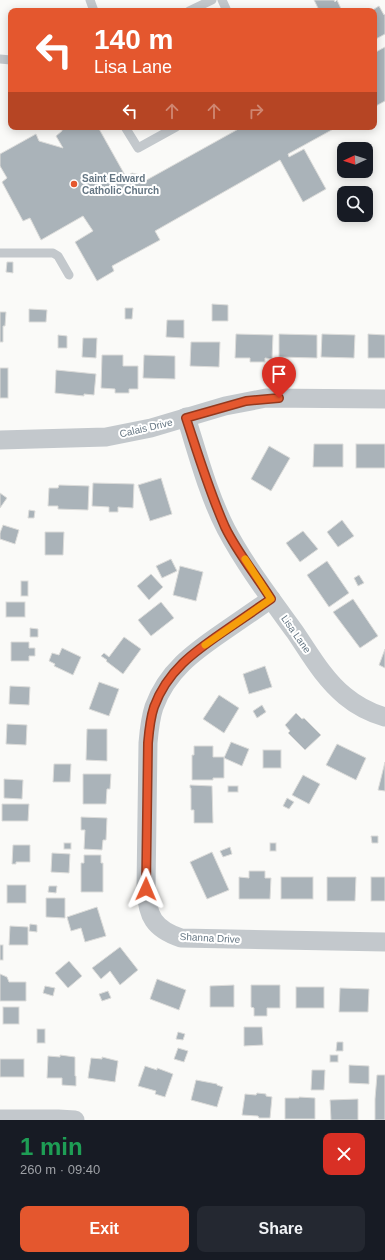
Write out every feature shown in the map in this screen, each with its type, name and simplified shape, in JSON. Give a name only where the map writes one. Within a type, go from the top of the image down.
[{"type":"street","name":"Calais Drive","points":[[0,440],[106,437],[150,428],[225,406],[266,398],[385,399]]},
{"type":"street","name":"Lisa Lane","points":[[186,418],[208,486],[226,528],[239,551],[271,599],[334,686],[357,705],[370,712],[385,717]]},
{"type":"street","name":"Shanna Drive","points":[[271,599],[184,661],[169,678],[154,707],[148,743],[146,889],[149,910],[154,920],[160,927],[168,933],[181,938],[385,942]]},
{"type":"street","points":[[0,1119],[58,1118],[75,1120]]},
{"type":"lane","points":[[195,8],[212,0]]},
{"type":"lane","points":[[127,130],[138,148],[171,130]]},
{"type":"lane","points":[[0,253],[52,253],[58,256],[69,275]]},
{"type":"building","points":[[314,0],[334,0],[335,2],[337,0],[341,8],[318,8]]},
{"type":"building","points":[[379,6],[384,15],[385,14],[385,34],[377,38],[377,8]]},
{"type":"building","points":[[385,47],[385,101],[377,105],[377,51]]},
{"type":"building","points":[[100,130],[126,177],[132,173],[140,175],[143,182],[237,130],[332,130],[288,154],[289,157],[304,149],[326,189],[303,202],[280,160],[155,231],[160,240],[112,266],[114,271],[97,281],[75,242],[93,231],[83,216],[41,240],[30,218],[23,221],[2,182],[7,178],[0,166],[0,154],[36,134],[39,141],[63,148],[56,136],[62,131]]},
{"type":"building","points":[[7,262],[13,262],[13,273],[6,272]]},
{"type":"building","points":[[212,304],[228,305],[228,321],[212,321]]},
{"type":"building","points":[[125,308],[133,308],[132,319],[125,319]]},
{"type":"building","points":[[29,309],[47,310],[46,322],[29,322]]},
{"type":"building","points":[[0,312],[6,312],[5,326],[3,326],[3,342],[0,342]]},
{"type":"building","points":[[167,320],[184,320],[184,338],[166,337]]},
{"type":"building","points":[[236,334],[273,335],[272,359],[265,358],[265,362],[250,362],[250,358],[235,358]]},
{"type":"building","points":[[279,334],[317,335],[317,358],[279,357]]},
{"type":"building","points":[[322,334],[355,335],[354,358],[321,357]]},
{"type":"building","points":[[368,334],[385,335],[385,358],[368,358]]},
{"type":"building","points":[[58,335],[67,336],[67,348],[58,348]]},
{"type":"building","points":[[83,338],[97,338],[96,358],[82,357]]},
{"type":"building","points":[[191,342],[220,342],[219,367],[190,366]]},
{"type":"building","points":[[102,355],[123,355],[123,366],[138,366],[138,389],[129,389],[129,393],[115,393],[115,389],[101,388]]},
{"type":"building","points":[[144,355],[175,356],[175,379],[143,378]]},
{"type":"building","points":[[0,368],[8,368],[8,398],[0,398]]},
{"type":"building","points":[[56,370],[96,374],[94,395],[84,394],[84,396],[55,393]]},
{"type":"building","points":[[314,444],[343,444],[343,467],[313,467]]},
{"type":"building","points":[[356,444],[385,444],[385,468],[356,468]]},
{"type":"building","points":[[269,446],[290,458],[271,491],[251,479]]},
{"type":"building","points":[[161,478],[172,514],[150,521],[138,485]]},
{"type":"building","points":[[93,483],[134,484],[133,508],[118,507],[118,512],[109,512],[109,507],[92,506]]},
{"type":"building","points":[[59,485],[89,486],[88,510],[58,509],[58,506],[48,506],[49,488],[58,488]]},
{"type":"building","points":[[0,493],[7,498],[0,508]]},
{"type":"building","points":[[29,510],[35,511],[34,518],[28,518]]},
{"type":"building","points":[[342,520],[354,536],[338,547],[327,532]]},
{"type":"building","points":[[3,525],[19,530],[15,544],[0,539],[0,533]]},
{"type":"building","points":[[303,531],[318,549],[300,562],[286,543]]},
{"type":"building","points":[[45,532],[64,532],[63,555],[45,555]]},
{"type":"building","points":[[171,559],[177,571],[162,578],[156,566]]},
{"type":"building","points":[[327,561],[349,593],[329,607],[307,575]]},
{"type":"building","points":[[180,566],[203,572],[196,601],[173,595]]},
{"type":"building","points":[[151,574],[163,587],[149,600],[137,586]]},
{"type":"building","points":[[359,575],[364,583],[358,586],[354,578]]},
{"type":"building","points":[[21,581],[28,581],[28,596],[21,596]]},
{"type":"building","points":[[353,599],[378,636],[360,648],[333,612]]},
{"type":"building","points":[[6,602],[25,602],[25,617],[6,617]]},
{"type":"building","points":[[161,602],[174,618],[151,636],[138,620]]},
{"type":"building","points":[[30,628],[38,629],[38,637],[30,637]]},
{"type":"building","points":[[124,637],[141,649],[123,674],[101,656],[104,653],[109,657]]},
{"type":"building","points":[[11,642],[29,642],[29,648],[35,648],[35,656],[29,656],[29,661],[11,661]]},
{"type":"building","points":[[62,648],[81,657],[73,675],[54,666],[55,664],[49,661],[52,653],[59,655]]},
{"type":"building","points":[[385,649],[385,668],[379,665]]},
{"type":"building","points":[[265,666],[272,687],[249,694],[243,674]]},
{"type":"building","points":[[99,682],[119,689],[109,716],[89,709]]},
{"type":"building","points":[[10,686],[30,687],[29,705],[9,704]]},
{"type":"building","points":[[219,695],[239,708],[224,733],[203,719]]},
{"type":"building","points":[[262,705],[266,712],[257,718],[253,711]]},
{"type":"building","points":[[296,713],[302,719],[304,718],[321,735],[305,750],[288,733],[290,731],[285,725]]},
{"type":"building","points":[[7,724],[27,725],[26,745],[6,744]]},
{"type":"building","points":[[87,729],[107,729],[107,761],[86,760]]},
{"type":"building","points":[[231,742],[249,749],[242,766],[224,758]]},
{"type":"building","points":[[337,744],[366,758],[356,780],[326,765]]},
{"type":"building","points":[[194,746],[213,746],[213,757],[224,757],[224,778],[213,778],[213,780],[192,780],[192,755],[194,755]]},
{"type":"building","points":[[263,750],[281,750],[281,768],[263,768]]},
{"type":"building","points":[[385,762],[385,791],[378,790]]},
{"type":"building","points":[[54,764],[71,764],[70,782],[53,782]]},
{"type":"building","points":[[83,774],[111,774],[110,789],[107,789],[106,804],[83,804]]},
{"type":"building","points":[[303,775],[320,784],[309,804],[292,795]]},
{"type":"building","points":[[4,779],[23,780],[22,799],[4,798]]},
{"type":"building","points":[[190,785],[212,786],[213,823],[194,823],[194,810],[191,810]]},
{"type":"building","points":[[228,786],[238,786],[238,792],[228,792]]},
{"type":"building","points":[[287,798],[294,802],[289,809],[283,806]]},
{"type":"building","points":[[2,804],[29,804],[28,821],[2,821]]},
{"type":"building","points":[[81,817],[107,818],[106,840],[103,840],[102,850],[84,849],[85,830],[81,830]]},
{"type":"building","points":[[371,836],[378,836],[378,843],[372,843]]},
{"type":"building","points":[[64,843],[71,843],[71,849],[64,849]]},
{"type":"building","points":[[270,843],[276,843],[276,851],[270,851]]},
{"type":"building","points":[[13,845],[30,845],[30,862],[16,862],[16,864],[12,864]]},
{"type":"building","points":[[230,847],[232,854],[223,857],[220,851]]},
{"type":"building","points":[[212,852],[229,890],[207,899],[190,862]]},
{"type":"building","points":[[52,853],[70,854],[69,873],[51,872]]},
{"type":"building","points":[[84,855],[101,855],[101,863],[103,863],[103,892],[81,892],[81,863],[84,863]]},
{"type":"building","points":[[249,871],[265,871],[265,878],[271,878],[270,899],[239,899],[239,877],[249,878]]},
{"type":"building","points":[[281,877],[313,877],[313,899],[281,899]]},
{"type":"building","points":[[327,877],[356,877],[355,901],[327,901]]},
{"type":"building","points":[[371,877],[385,877],[385,901],[371,901]]},
{"type":"building","points":[[7,885],[26,885],[26,903],[7,903]]},
{"type":"building","points":[[49,886],[57,886],[56,893],[48,892]]},
{"type":"building","points":[[46,898],[65,898],[65,918],[46,917]]},
{"type":"building","points":[[97,907],[106,936],[85,942],[81,928],[71,931],[67,917]]},
{"type":"building","points":[[30,924],[37,925],[37,932],[29,931]]},
{"type":"building","points":[[10,926],[28,927],[28,945],[9,945]]},
{"type":"building","points":[[0,945],[3,945],[3,960],[0,960]]},
{"type":"building","points":[[120,947],[138,970],[120,985],[110,971],[101,979],[92,968]]},
{"type":"building","points":[[69,961],[82,976],[68,988],[55,973]]},
{"type":"building","points":[[0,974],[7,977],[9,982],[26,982],[26,1001],[0,1001]]},
{"type":"building","points":[[157,979],[186,990],[179,1010],[150,999]]},
{"type":"building","points":[[234,985],[234,1007],[210,1007],[210,986]]},
{"type":"building","points":[[251,985],[280,985],[280,1008],[267,1008],[267,1016],[254,1016],[254,1008],[251,1007]]},
{"type":"building","points":[[45,986],[55,988],[53,996],[43,993]]},
{"type":"building","points":[[296,987],[324,987],[324,1008],[296,1008]]},
{"type":"building","points":[[340,988],[369,989],[368,1012],[339,1012]]},
{"type":"building","points":[[108,991],[111,998],[102,1001],[99,994]]},
{"type":"building","points":[[3,1007],[19,1007],[19,1024],[3,1024]]},
{"type":"building","points":[[244,1027],[262,1027],[263,1045],[244,1046]]},
{"type":"building","points":[[37,1029],[45,1029],[45,1043],[37,1043]]},
{"type":"building","points":[[178,1032],[185,1034],[183,1040],[176,1039]]},
{"type":"building","points":[[337,1042],[343,1042],[343,1051],[336,1051]]},
{"type":"building","points":[[178,1048],[188,1051],[184,1062],[174,1059]]},
{"type":"building","points":[[60,1055],[75,1057],[76,1086],[62,1085],[62,1078],[47,1078],[48,1056],[60,1057]]},
{"type":"building","points":[[330,1055],[338,1055],[338,1062],[330,1062]]},
{"type":"building","points":[[102,1057],[118,1061],[115,1082],[88,1078],[91,1058],[102,1059]]},
{"type":"building","points":[[0,1059],[24,1059],[24,1077],[0,1077]]},
{"type":"building","points":[[349,1065],[369,1066],[369,1084],[349,1083]]},
{"type":"building","points":[[145,1066],[157,1070],[157,1068],[173,1074],[165,1097],[155,1094],[156,1091],[138,1086]]},
{"type":"building","points":[[312,1070],[325,1070],[324,1090],[311,1090]]},
{"type":"building","points":[[377,1075],[385,1075],[385,1120],[375,1120]]},
{"type":"building","points":[[196,1080],[217,1084],[223,1087],[217,1107],[191,1100]]},
{"type":"building","points":[[257,1093],[266,1094],[266,1096],[272,1097],[270,1118],[242,1115],[245,1094],[256,1095]]},
{"type":"building","points":[[285,1098],[315,1098],[315,1119],[285,1119]]},
{"type":"building","points":[[358,1099],[358,1120],[331,1120],[330,1100]]},
{"type":"slow traffic","points":[[205,645],[271,599],[245,559]]},
{"type":"place","name":"Saint Edward Catholic Church","points":[[74,184]]},
{"type":"route","points":[[146,889],[148,743],[154,707],[169,678],[184,661],[271,599],[239,551],[226,528],[208,486],[186,418],[246,401],[279,398]]}]
